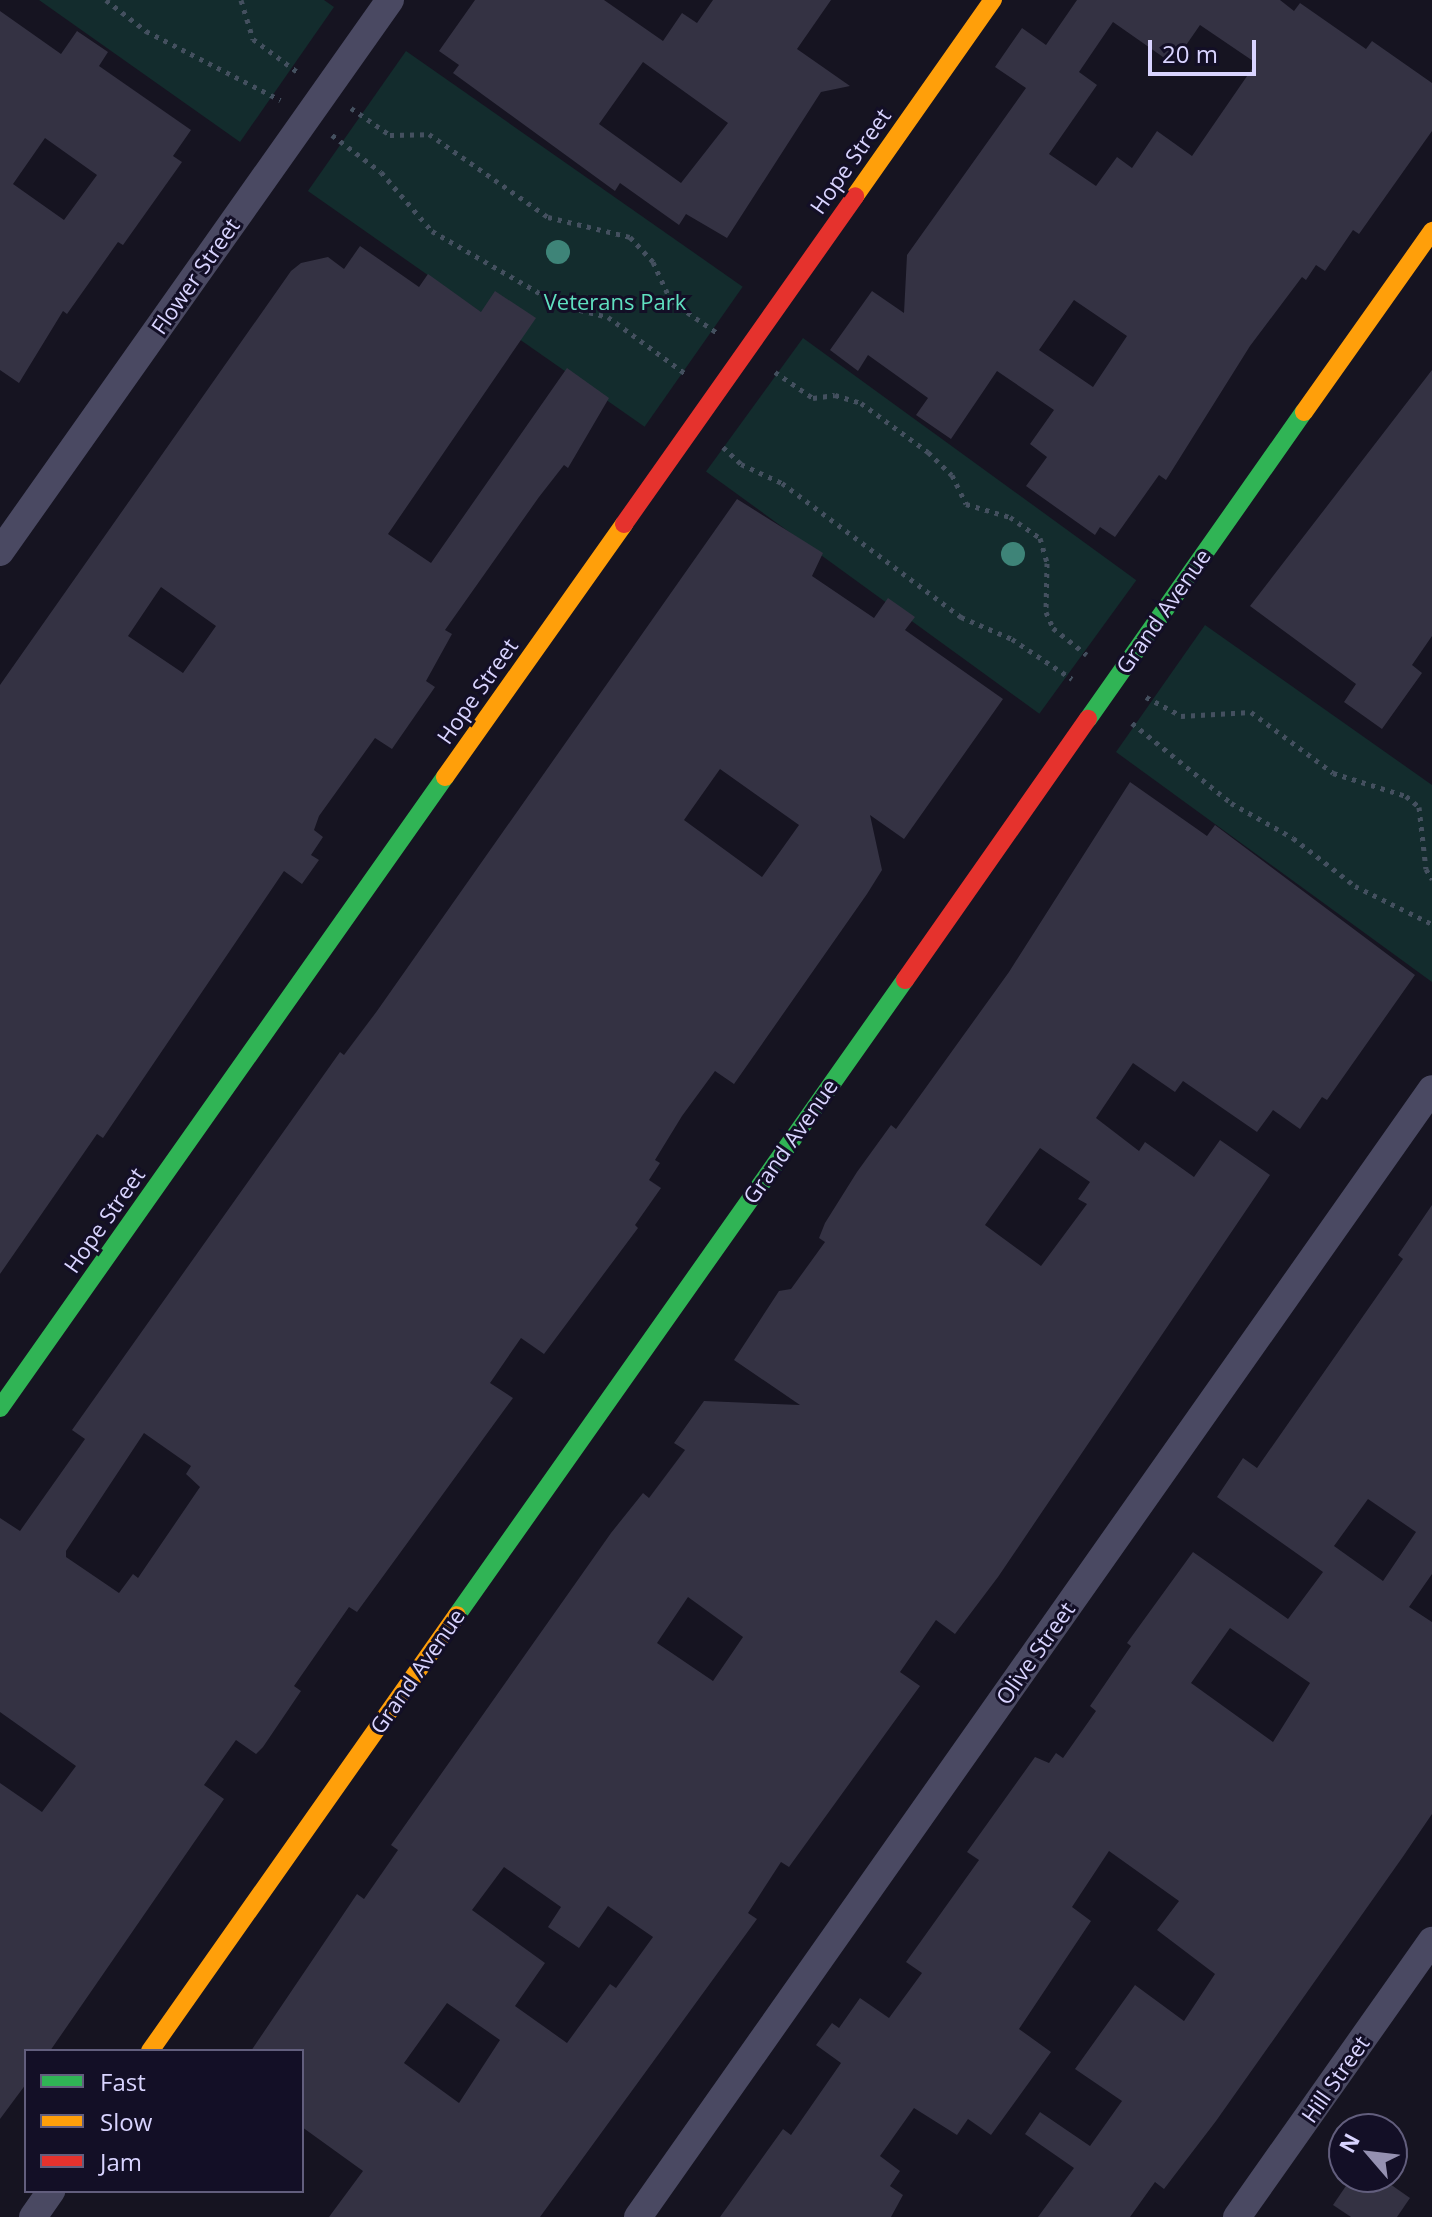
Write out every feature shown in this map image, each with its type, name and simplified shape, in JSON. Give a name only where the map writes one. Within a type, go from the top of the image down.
[{"type":"street","name":"Flower Street","points":[[0,552],[390,0]]},
{"type":"street","name":"Hope Street","points":[[0,1408],[993,0]]},
{"type":"street","name":"Grand Avenue","points":[[151,2049],[1432,231]]},
{"type":"street","name":"Olive Street","points":[[638,2217],[1432,1089]]},
{"type":"street","name":"Hill Street","points":[[1237,2217],[1432,1941]]},
{"type":"street","points":[[33,2217],[50,2193]]},
{"type":"path","points":[[106,0],[146,31],[307,116],[381,172],[432,231],[560,305],[608,317],[685,372],[725,453],[782,483],[961,617],[1012,639],[1101,699],[1231,803],[1293,838],[1355,886],[1432,924]]},
{"type":"path","points":[[241,0],[247,28],[259,45],[390,135],[429,134],[548,217],[630,237],[653,262],[671,301],[722,336]]},
{"type":"path","points":[[768,366],[813,398],[854,398],[928,452],[952,475],[966,504],[1010,517],[1035,534],[1047,563],[1043,599],[1049,620],[1096,662]]},
{"type":"path","points":[[1139,692],[1181,716],[1251,712],[1333,773],[1406,796],[1419,807],[1426,869],[1432,879]]},
{"type":"green space","points":[[39,0],[324,0],[334,7],[240,142]]},
{"type":"green space","name":"Veterans Park","points":[[406,51],[743,287],[645,427],[308,191]]},
{"type":"green space","points":[[803,338],[1136,580],[1039,714],[706,471]]},
{"type":"green space","points":[[1205,625],[1432,785],[1432,982],[1116,752]]},
{"type":"building","points":[[475,0],[604,0],[663,41],[682,13],[697,23],[713,0],[831,0],[797,49],[850,86],[821,92],[727,238],[686,214],[679,225],[620,183],[615,191],[453,73],[459,65],[439,51]],"holes":[[[643,62],[728,123],[681,183],[599,124]]]},
{"type":"building","points":[[1077,0],[1280,0],[1294,11],[1300,3],[1366,49],[1372,41],[1432,83],[1432,131],[1359,234],[1353,230],[1325,271],[1316,265],[1306,280],[1302,277],[1250,346],[1166,480],[1159,475],[1115,537],[1100,527],[1095,535],[1026,486],[1047,457],[1030,444],[1054,410],[997,371],[951,439],[916,415],[928,398],[868,355],[858,371],[830,350],[872,291],[904,313],[907,255],[1026,88],[995,67],[1022,28],[1046,45]],"holes":[[[1113,22],[1173,64],[1200,25],[1256,63],[1192,156],[1157,131],[1132,168],[1117,157],[1096,186],[1049,154],[1097,85],[1079,72]],[[1074,300],[1127,336],[1093,387],[1039,350]]]},
{"type":"building","points":[[0,11],[61,54],[77,31],[108,52],[99,66],[191,130],[173,156],[182,162],[123,245],[118,242],[67,314],[63,311],[19,383],[0,370]],"holes":[[[45,138],[97,175],[64,220],[13,184]]]},
{"type":"building","points":[[360,246],[419,287],[428,274],[481,312],[495,291],[536,318],[388,534],[431,563],[567,368],[609,398],[568,468],[564,465],[539,497],[445,630],[452,634],[426,681],[435,687],[392,749],[375,738],[319,816],[314,830],[323,837],[311,855],[319,860],[302,884],[284,871],[103,1138],[97,1134],[0,1274],[0,685],[291,271],[301,263],[328,257],[344,269]],"holes":[[[161,587],[216,626],[183,673],[128,636]]]},
{"type":"building","points":[[1432,370],[1432,636],[1412,665],[1422,673],[1382,729],[1344,702],[1356,684],[1250,606]]},
{"type":"building","points":[[737,499],[823,553],[812,576],[874,618],[888,598],[915,617],[905,630],[1003,699],[904,839],[870,815],[882,870],[867,894],[734,1084],[715,1071],[682,1116],[655,1160],[660,1163],[649,1180],[661,1188],[635,1225],[638,1228],[544,1354],[521,1338],[490,1383],[513,1398],[357,1612],[349,1607],[294,1686],[301,1691],[263,1747],[256,1754],[236,1740],[204,1785],[224,1799],[51,2049],[24,2049],[24,2087],[0,2119],[0,1783],[42,1812],[76,1766],[0,1712],[0,1518],[20,1531],[85,1439],[72,1430],[340,1052],[344,1055]],"holes":[[[720,769],[799,825],[762,877],[684,820]],[[144,1433],[191,1466],[186,1474],[200,1487],[138,1578],[133,1574],[119,1593],[66,1557],[66,1551]]]},
{"type":"building","points":[[1130,782],[1207,836],[1215,825],[1415,975],[1327,1100],[1322,1097],[1300,1129],[1273,1110],[1257,1132],[1183,1081],[1175,1092],[1133,1063],[1096,1118],[1139,1151],[1145,1142],[1194,1177],[1220,1140],[1270,1175],[998,1577],[955,1634],[936,1620],[900,1672],[920,1686],[789,1867],[781,1862],[748,1913],[757,1919],[540,2217],[329,2217],[363,2171],[304,2128],[304,2049],[252,2049],[357,1894],[364,1899],[398,1850],[391,1845],[611,1533],[643,1493],[649,1498],[685,1450],[674,1443],[704,1401],[800,1405],[734,1360],[779,1291],[791,1289],[825,1242],[819,1238],[825,1223],[857,1172],[891,1125],[896,1129],[1009,972]],"holes":[[[1040,1148],[1090,1182],[1078,1199],[1087,1204],[1041,1266],[985,1225]],[[688,1597],[743,1637],[713,1681],[657,1643]],[[504,1867],[561,1907],[548,1927],[579,1948],[608,1906],[653,1937],[616,1988],[610,1984],[567,2043],[515,2006],[545,1963],[472,1910]],[[447,2003],[500,2040],[459,2103],[404,2063]]]},
{"type":"building","points":[[1432,1205],[1432,1574],[1409,1607],[1432,1622],[1432,1814],[1402,1858],[1216,2121],[1164,2189],[1155,2182],[1130,2217],[1038,2217],[1074,2168],[1025,2134],[1040,2112],[1090,2146],[1122,2101],[1075,2069],[1135,1985],[1184,2021],[1215,1974],[1157,1930],[1179,1901],[1109,1851],[1072,1907],[1091,1921],[1019,2029],[1051,2052],[991,2135],[968,2119],[957,2135],[914,2108],[880,2156],[900,2171],[890,2186],[903,2195],[891,2217],[720,2217],[783,2129],[791,2135],[841,2063],[816,2045],[832,2023],[839,2028],[860,1998],[889,2018],[922,1973],[906,1962],[979,1860],[967,1852],[1035,1757],[1049,1763],[1056,1753],[1063,1758],[1096,1711],[1090,1706],[1131,1646],[1127,1643],[1193,1552],[1288,1619],[1323,1572],[1217,1497],[1243,1458],[1257,1468],[1403,1259],[1398,1255]],"holes":[[[1368,1499],[1416,1532],[1383,1581],[1334,1546]],[[1230,1628],[1310,1683],[1273,1742],[1191,1683]]]},
{"type":"building","points":[[1341,2193],[1403,2193],[1410,2198],[1397,2217],[1351,2217],[1333,2205]]},
{"type":"traffic: fast","points":[[1088,719],[1304,412]]},
{"type":"traffic: fast","points":[[0,1408],[445,777]]},
{"type":"traffic: fast","points":[[457,1615],[905,980]]},
{"type":"traffic: slow","points":[[855,196],[993,0]]},
{"type":"traffic: slow","points":[[1304,412],[1432,231]]},
{"type":"traffic: slow","points":[[445,777],[624,524]]},
{"type":"traffic: slow","points":[[151,2049],[457,1615]]},
{"type":"traffic: jam","points":[[624,524],[855,196]]},
{"type":"traffic: jam","points":[[905,980],[1088,719]]}]
